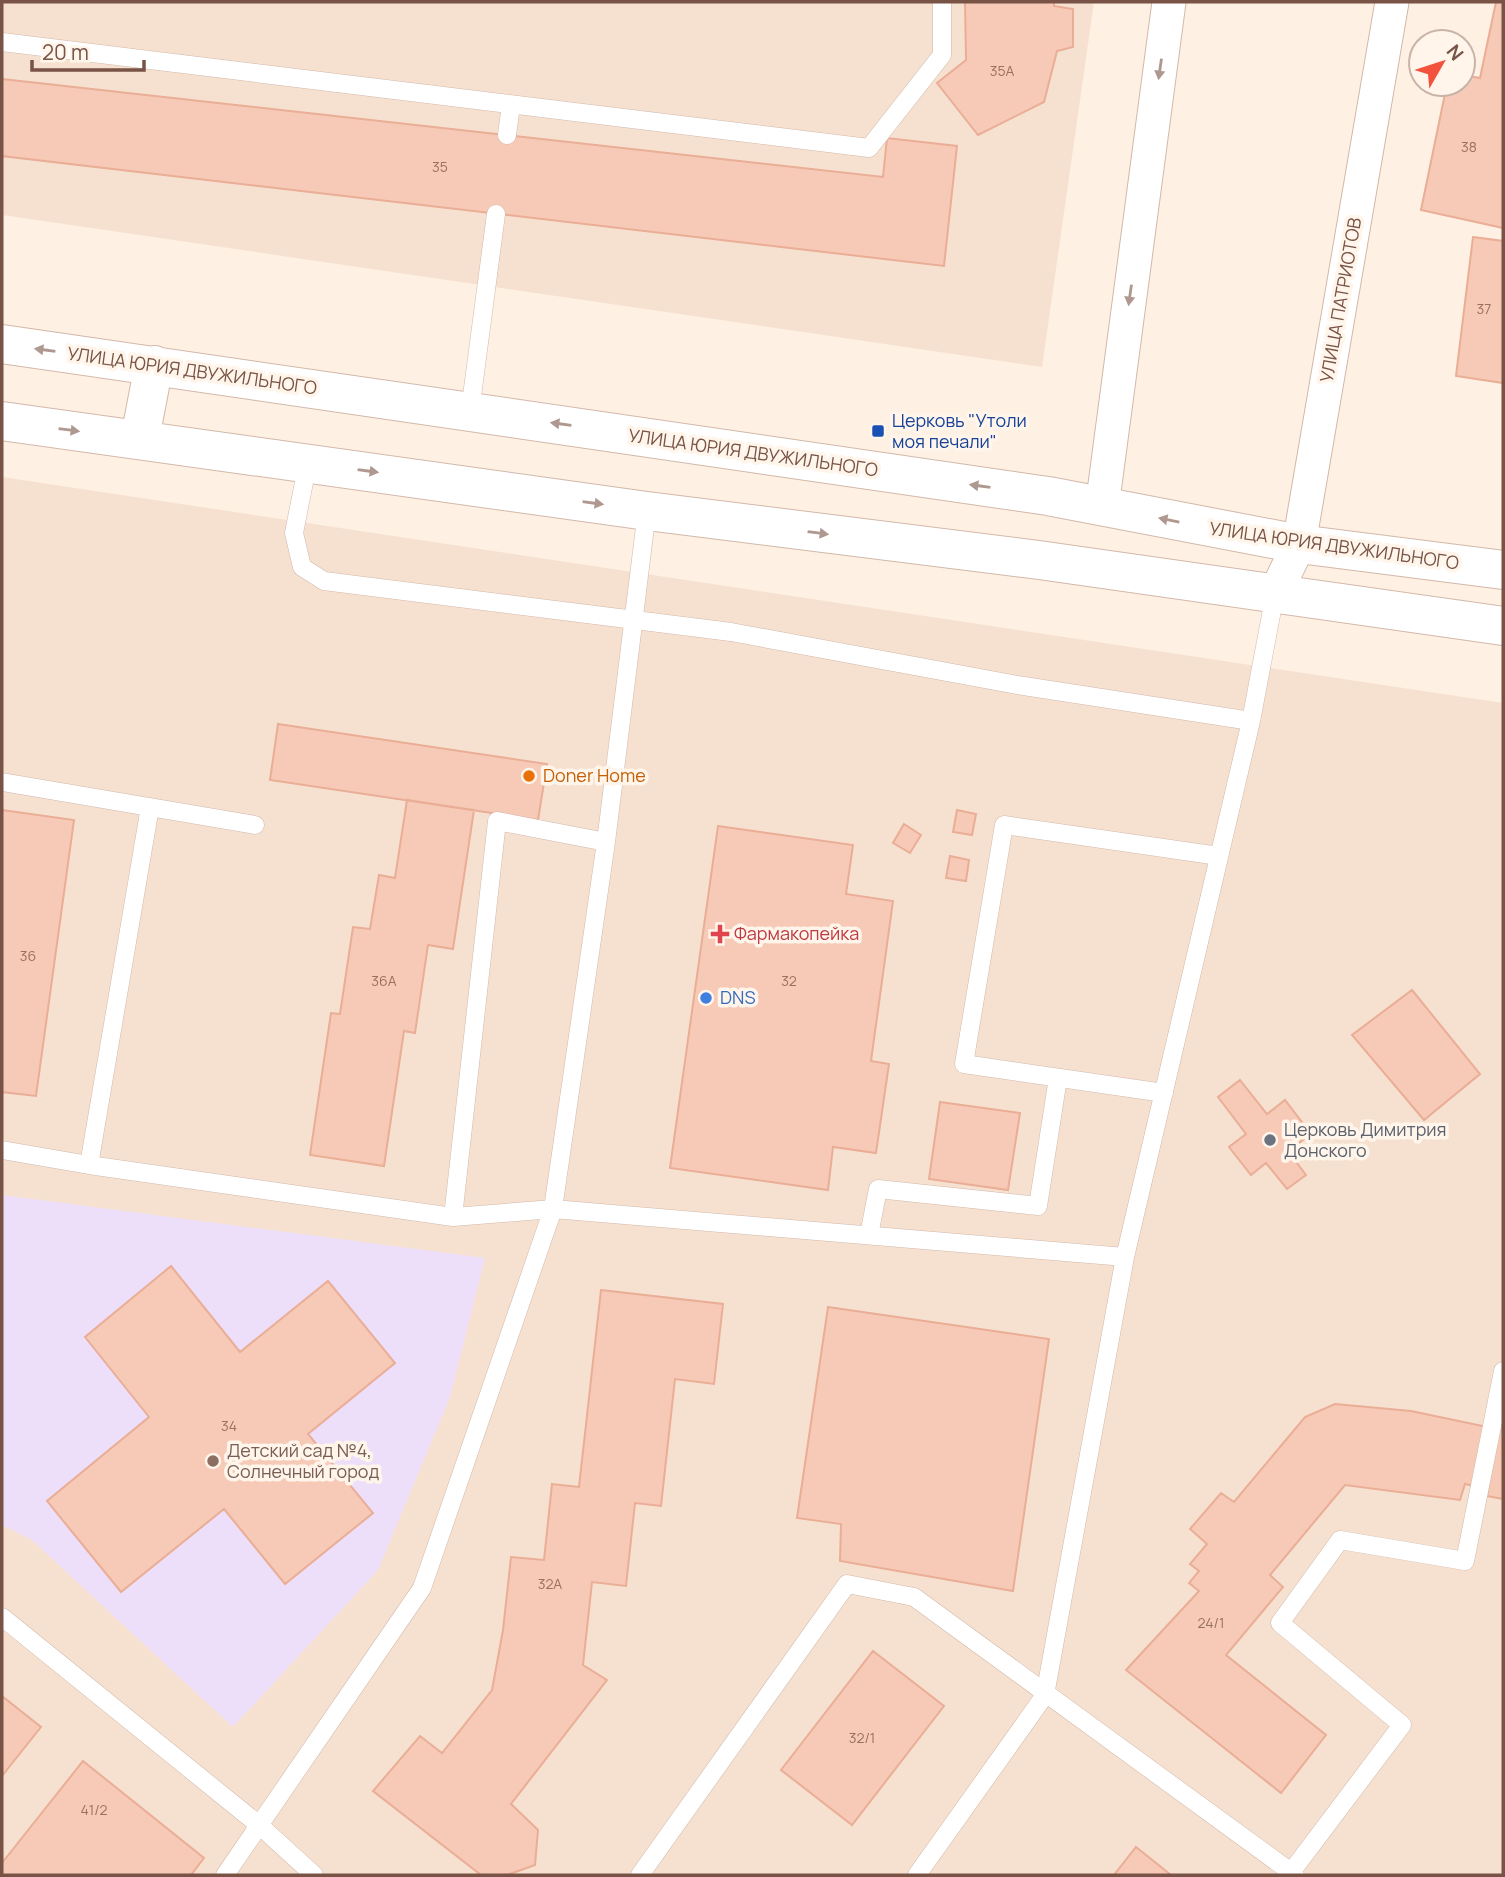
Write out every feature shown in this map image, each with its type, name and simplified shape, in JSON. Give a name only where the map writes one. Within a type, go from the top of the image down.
[{"type":"street","points":[[1102,507],[1169,2]]},
{"type":"street","name":"УЛИЦА ПАТРИОТОВ","points":[[1275,594],[1299,544],[1392,2]]},
{"type":"street","name":"УЛИЦА ЮРИЯ ДВУЖИЛЬНОГО","points":[[2,344],[1048,496],[1299,544],[1503,570]]},
{"type":"street","points":[[140,438],[154,365]]},
{"type":"street","points":[[2,421],[1503,626]]},
{"type":"lane","points":[[2,42],[869,148],[942,55],[942,2]]},
{"type":"lane","points":[[507,135],[512,105]]},
{"type":"lane","points":[[470,411],[495,214]]},
{"type":"lane","points":[[308,462],[293,534],[302,566],[324,581],[731,632],[1017,685],[1251,720]]},
{"type":"lane","points":[[225,1875],[422,1588],[553,1209],[606,842],[647,511]]},
{"type":"lane","points":[[918,1875],[1045,1695],[1125,1257],[1251,720],[1275,594]]},
{"type":"lane","points":[[2,782],[255,825]]},
{"type":"lane","points":[[89,1165],[150,807]]},
{"type":"lane","points":[[453,1217],[497,821],[606,842]]},
{"type":"lane","points":[[1164,1093],[964,1064],[1004,825],[1219,856]]},
{"type":"lane","points":[[869,1235],[878,1188],[1038,1206],[1058,1078]]},
{"type":"lane","points":[[2,1150],[453,1217],[553,1209],[1125,1257]]},
{"type":"lane","points":[[640,1875],[847,1584],[914,1597],[1292,1874],[1402,1725],[1280,1623],[1340,1540],[1465,1561],[1503,1371]]},
{"type":"lane","points":[[2,1617],[259,1825],[314,1875]]},
{"type":"shaded area","points":[[2,2],[1094,2],[1042,367],[2,215]]},
{"type":"shaded area","points":[[2,477],[1503,703],[1503,1875],[2,1875]]},
{"type":"shaded area","name":"Детский сад №4, Солнечный город","points":[[2,1195],[485,1258],[450,1397],[378,1570],[233,1727],[32,1540],[2,1525]]},
{"type":"building","points":[[965,2],[1054,2],[1054,6],[1073,9],[1073,47],[1057,51],[1044,102],[978,135],[937,83],[966,60]]},
{"type":"building","points":[[1496,2],[1503,2],[1503,228],[1421,210],[1444,98],[1477,98],[1477,77],[1480,78]]},
{"type":"building","points":[[2,79],[883,177],[887,138],[957,146],[944,266],[2,156]]},
{"type":"building","points":[[1473,237],[1503,241],[1503,383],[1456,376]]},
{"type":"building","points":[[278,724],[547,764],[538,820],[270,780]]},
{"type":"building","points":[[407,800],[474,810],[453,949],[428,945],[415,1033],[404,1031],[384,1166],[310,1155],[331,1013],[340,1014],[353,927],[370,929],[379,875],[395,878]]},
{"type":"building","points":[[2,810],[74,820],[36,1096],[2,1092]]},
{"type":"building","points":[[957,810],[976,814],[972,835],[953,832]]},
{"type":"building","points":[[904,824],[921,835],[910,853],[893,843]]},
{"type":"building","points":[[718,826],[853,845],[846,894],[893,901],[871,1061],[889,1064],[876,1153],[833,1147],[828,1190],[670,1168]]},
{"type":"building","points":[[950,856],[969,860],[966,881],[946,878]]},
{"type":"building","points":[[1412,990],[1480,1074],[1424,1120],[1352,1035]]},
{"type":"building","name":"Церковь Димитрия Донского","points":[[1240,1080],[1267,1114],[1285,1100],[1311,1134],[1288,1151],[1306,1175],[1287,1189],[1266,1163],[1251,1175],[1229,1147],[1246,1134],[1218,1097]]},
{"type":"building","points":[[940,1102],[1020,1113],[1008,1190],[929,1179]]},
{"type":"building","points":[[171,1266],[240,1352],[328,1281],[395,1363],[308,1434],[373,1513],[285,1584],[224,1509],[121,1592],[47,1501],[149,1417],[85,1337]]},
{"type":"building","points":[[601,1290],[723,1304],[714,1384],[675,1379],[661,1506],[635,1503],[626,1586],[592,1582],[583,1665],[607,1680],[511,1804],[538,1830],[535,1865],[507,1875],[481,1875],[373,1791],[420,1736],[442,1753],[492,1690],[503,1630],[511,1557],[544,1560],[552,1484],[579,1487]]},
{"type":"building","points":[[828,1307],[1049,1339],[1013,1591],[840,1561],[841,1524],[797,1518]]},
{"type":"building","points":[[1335,1404],[1411,1411],[1497,1429],[1487,1489],[1465,1484],[1460,1500],[1345,1485],[1270,1575],[1283,1587],[1226,1655],[1326,1735],[1281,1793],[1126,1670],[1199,1591],[1189,1583],[1199,1571],[1190,1564],[1207,1544],[1190,1529],[1221,1493],[1234,1502],[1305,1417]]},
{"type":"building","points":[[1499,1426],[1503,1427],[1503,1499],[1487,1496]]},
{"type":"building","points":[[873,1651],[944,1706],[852,1825],[781,1770]]},
{"type":"building","points":[[2,1696],[41,1727],[2,1776]]},
{"type":"building","points":[[83,1761],[204,1858],[191,1875],[2,1875],[2,1863]]},
{"type":"building","points":[[1136,1847],[1171,1875],[1114,1875]]},
{"type":"place","name":"Церковь \"Утоли моя печали\"","points":[[878,431]]},
{"type":"place","name":"Doner Home","points":[[529,776]]},
{"type":"place","name":"Фармакопейка","points":[[720,934]]},
{"type":"place","name":"DNS","points":[[706,998]]},
{"type":"place","name":"Церковь Димитрия Донского","points":[[1270,1140]]},
{"type":"place","name":"Детский сад №4, Солнечный город","points":[[213,1461]]}]
